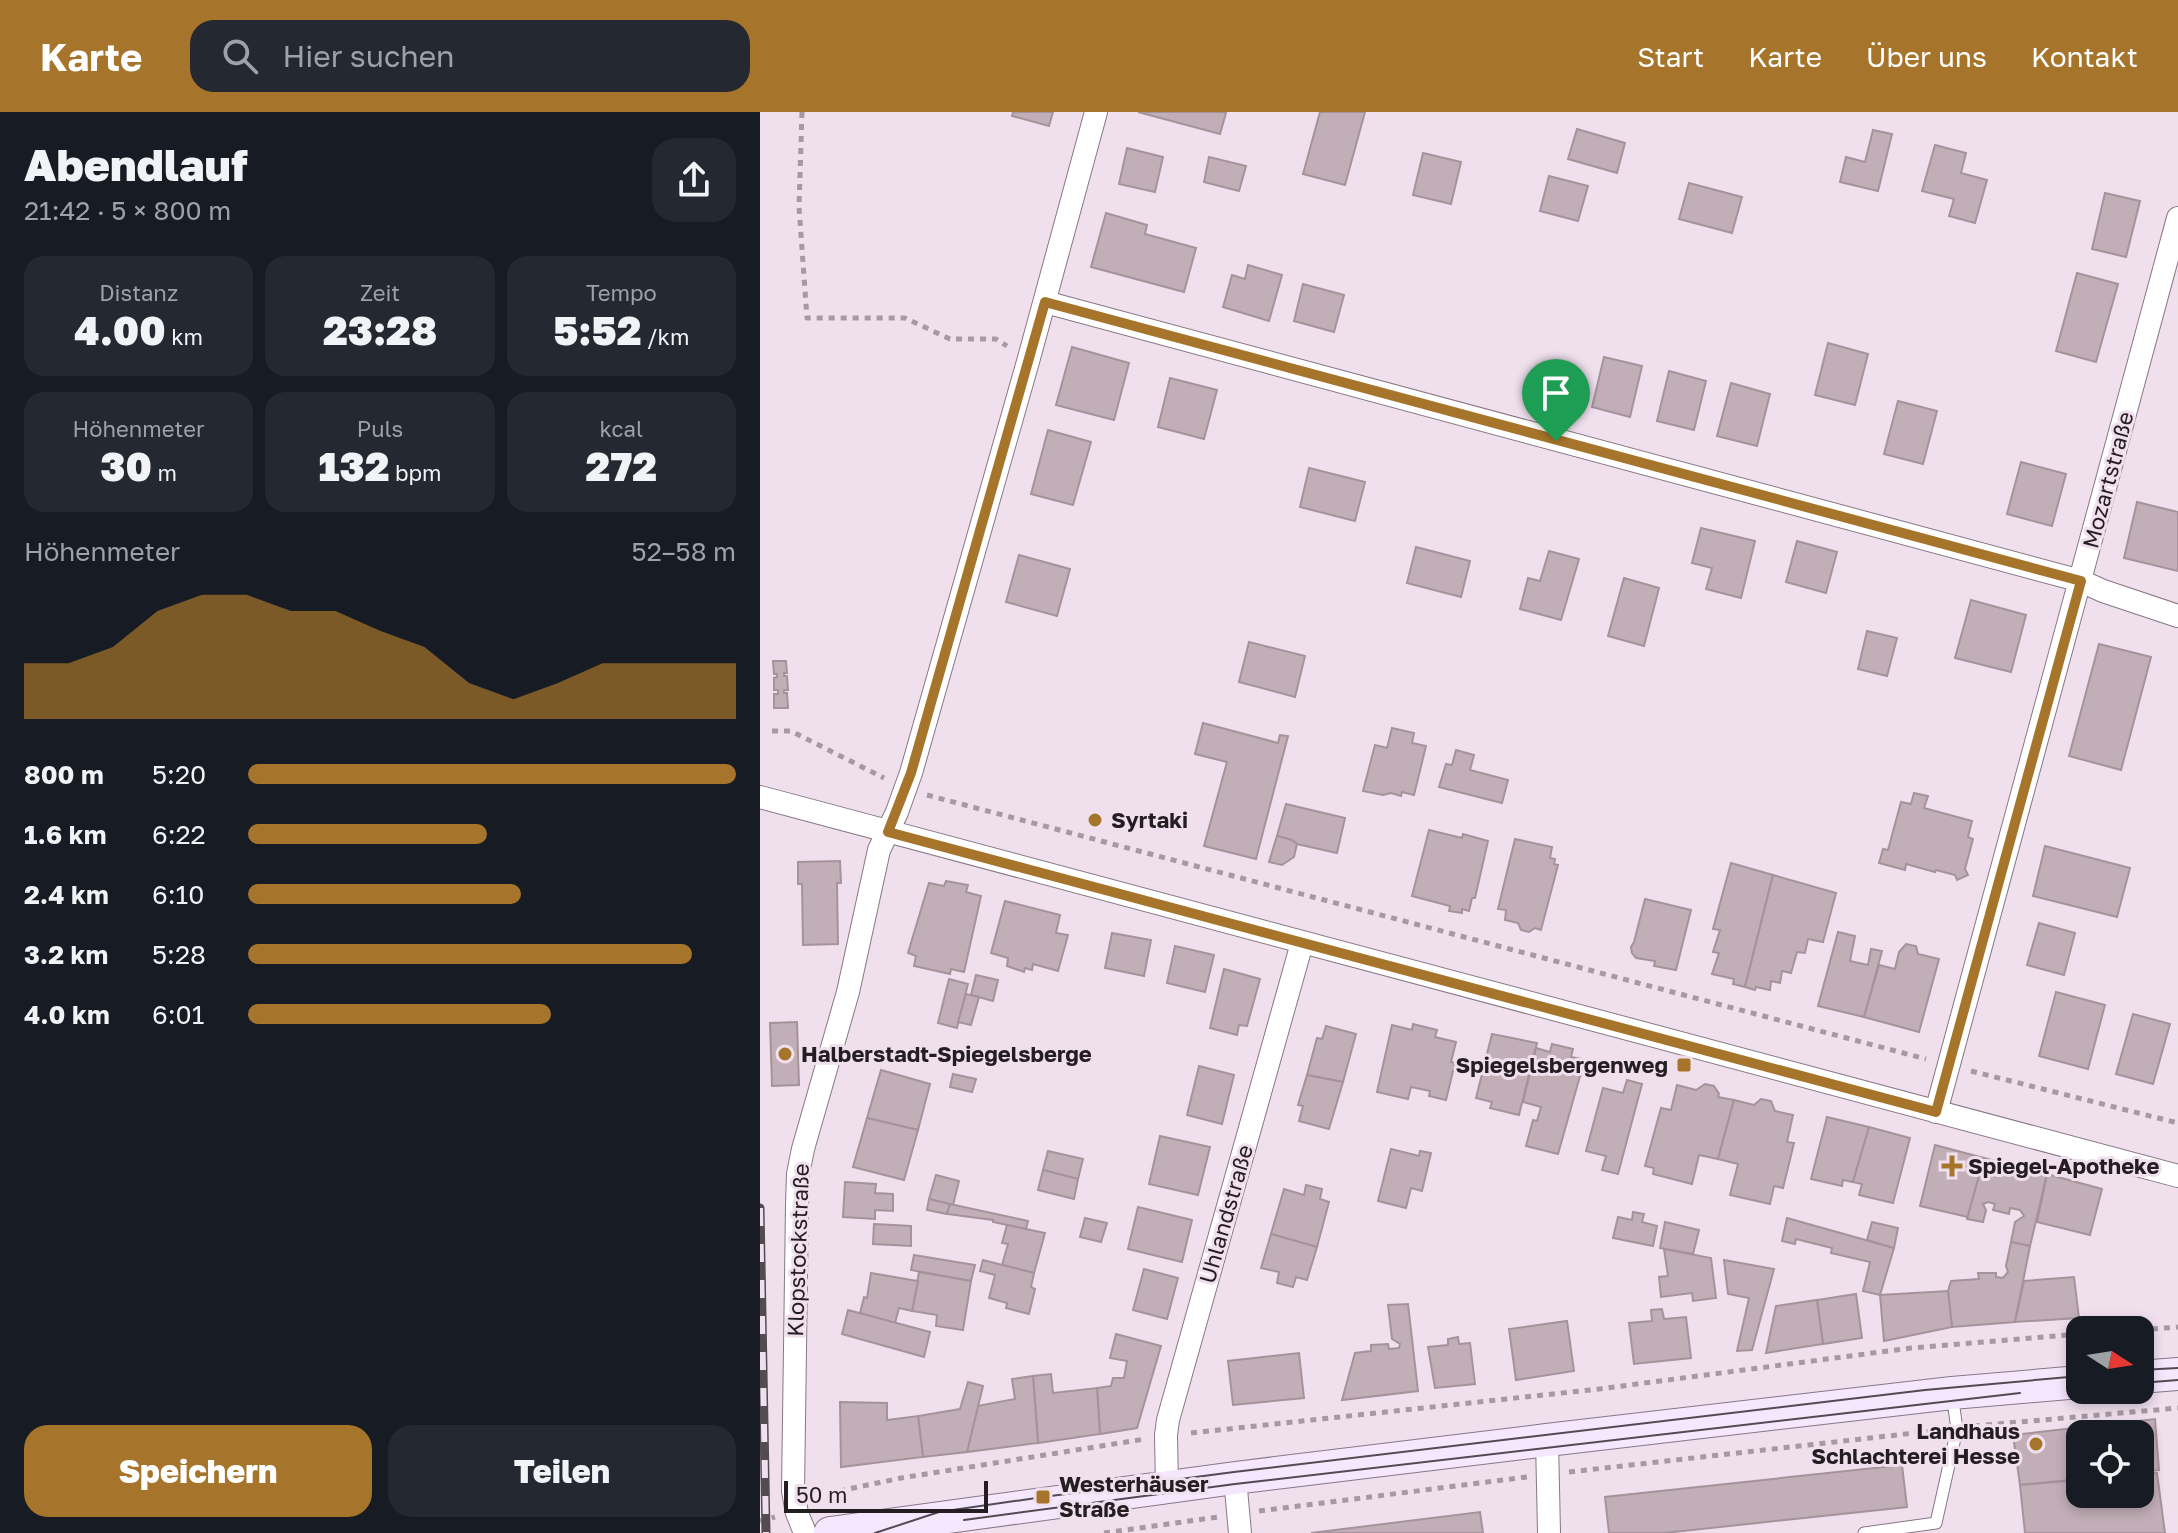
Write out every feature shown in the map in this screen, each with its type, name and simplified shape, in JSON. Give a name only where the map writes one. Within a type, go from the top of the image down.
[{"type":"street","name":"Klopstockstraße","points":[[805,1533],[796,1507],[792,1463],[798,1174],[803,1149],[848,992],[877,860],[905,789],[1045,302],[1096,112]]},
{"type":"street","name":"Mozartstraße","points":[[1936,1112],[2178,218]]},
{"type":"street","points":[[1045,302],[2081,581],[2178,616]]},
{"type":"street","points":[[760,797],[2178,1176]]},
{"type":"street","name":"Uhlandstraße","points":[[1167,1488],[1166,1435],[1302,943]]},
{"type":"street","points":[[2154,1376],[2178,1374]]},
{"type":"street","points":[[830,1533],[1235,1478],[1547,1440],[1952,1393],[2066,1383]]},
{"type":"street","points":[[1547,1440],[1549,1533]]},
{"type":"street","points":[[1235,1478],[1239,1524]]},
{"type":"lane","points":[[1864,1533],[1936,1523],[1957,1429],[1952,1393]]},
{"type":"path","points":[[802,112],[799,207],[807,318],[905,318],[950,339],[996,339],[1029,358]]},
{"type":"path","points":[[772,731],[791,731],[905,789],[2178,1123]]},
{"type":"path","points":[[2154,1329],[2178,1327]]},
{"type":"path","points":[[796,1507],[844,1490],[901,1478],[1166,1435],[1599,1389],[1911,1348],[2066,1335]]},
{"type":"path","points":[[1104,1533],[1239,1524],[1548,1474],[2178,1408]]},
{"type":"building","points":[[1013,112],[1053,112],[1049,126],[1012,116]]},
{"type":"building","points":[[1138,112],[1223,112],[1226,113],[1220,134]]},
{"type":"building","points":[[1320,112],[1365,112],[1345,185],[1303,174]]},
{"type":"building","points":[[1577,129],[1625,143],[1617,173],[1568,159]]},
{"type":"building","points":[[1873,130],[1892,134],[1878,191],[1840,182],[1846,157],[1865,162]]},
{"type":"building","points":[[1935,145],[1966,153],[1961,173],[1987,180],[1975,223],[1949,216],[1954,199],[1922,191]]},
{"type":"building","points":[[1127,148],[1163,157],[1155,192],[1119,184]]},
{"type":"building","points":[[1423,153],[1461,162],[1451,204],[1413,195]]},
{"type":"building","points":[[1209,157],[1246,166],[1239,191],[1204,182]]},
{"type":"building","points":[[1549,176],[1588,186],[1578,221],[1540,211]]},
{"type":"building","points":[[1689,183],[1742,197],[1732,233],[1679,219]]},
{"type":"building","points":[[2105,193],[2140,201],[2126,257],[2092,249]]},
{"type":"building","points":[[1106,213],[1147,225],[1145,234],[1196,248],[1184,292],[1091,267]]},
{"type":"building","points":[[1248,265],[1282,275],[1269,321],[1223,307],[1232,275],[1245,279]]},
{"type":"building","points":[[2077,273],[2118,284],[2096,362],[2056,351]]},
{"type":"building","points":[[1303,284],[1344,295],[1334,332],[1294,321]]},
{"type":"building","points":[[1828,343],[1868,354],[1855,405],[1815,395]]},
{"type":"building","points":[[1072,347],[1129,363],[1114,420],[1056,405]]},
{"type":"building","points":[[1604,357],[1642,366],[1630,417],[1592,407]]},
{"type":"building","points":[[1669,371],[1706,381],[1694,430],[1657,421]]},
{"type":"building","points":[[1170,378],[1217,390],[1204,439],[1158,427]]},
{"type":"building","points":[[1731,383],[1770,394],[1757,446],[1717,436]]},
{"type":"building","points":[[1898,401],[1937,411],[1923,464],[1884,454]]},
{"type":"building","points":[[1048,430],[1091,442],[1073,505],[1031,494]]},
{"type":"building","points":[[2021,462],[2066,474],[2052,526],[2007,514]]},
{"type":"building","points":[[1309,468],[1365,482],[1355,521],[1300,507]]},
{"type":"building","points":[[2137,502],[2178,512],[2178,571],[2124,558]]},
{"type":"building","points":[[1701,528],[1755,541],[1741,598],[1706,589],[1712,568],[1692,563]]},
{"type":"building","points":[[1797,541],[1837,552],[1826,593],[1786,582]]},
{"type":"building","points":[[1416,547],[1470,561],[1461,597],[1407,583]]},
{"type":"building","points":[[1549,551],[1579,559],[1561,620],[1520,609],[1528,578],[1540,581]]},
{"type":"building","points":[[1019,555],[1070,569],[1057,616],[1006,602]]},
{"type":"building","points":[[1624,578],[1659,588],[1644,646],[1608,636]]},
{"type":"building","points":[[1971,600],[2026,615],[2011,672],[1955,658]]},
{"type":"building","points":[[1867,631],[1897,638],[1887,676],[1858,669]]},
{"type":"building","points":[[1249,642],[1305,656],[1295,697],[1239,682]]},
{"type":"building","points":[[2099,644],[2151,657],[2121,770],[2069,756]]},
{"type":"building","points":[[773,661],[786,661],[787,673],[784,676],[787,676],[788,690],[784,693],[787,693],[788,708],[774,708],[774,694],[778,694],[778,690],[774,690],[777,674],[774,674]]},
{"type":"building","points":[[1203,723],[1278,743],[1280,735],[1288,736],[1256,859],[1204,846],[1227,762],[1195,754]]},
{"type":"building","points":[[1392,728],[1414,733],[1412,743],[1426,746],[1414,795],[1402,792],[1401,796],[1391,793],[1383,795],[1363,791],[1375,745],[1387,748]]},
{"type":"building","points":[[1456,750],[1474,755],[1470,770],[1508,780],[1502,803],[1439,787],[1446,764],[1452,765]]},
{"type":"building","points":[[1914,793],[1928,796],[1924,808],[1972,821],[1968,837],[1973,839],[1965,869],[1968,875],[1957,880],[1955,875],[1936,870],[1906,864],[1905,870],[1879,863],[1883,849],[1888,850],[1901,802],[1911,804]]},
{"type":"building","points":[[1286,804],[1345,818],[1337,853],[1277,836]]},
{"type":"building","points":[[1429,830],[1488,841],[1469,911],[1449,911],[1450,906],[1412,896]]},
{"type":"building","points":[[1277,836],[1297,844],[1294,857],[1282,865],[1269,862]]},
{"type":"building","points":[[1515,839],[1552,847],[1550,858],[1555,859],[1554,864],[1558,865],[1541,930],[1521,930],[1518,923],[1505,920],[1506,910],[1498,909]]},
{"type":"building","points":[[2045,846],[2130,868],[2117,917],[2033,896]]},
{"type":"building","points":[[840,861],[841,883],[837,883],[838,944],[803,945],[802,884],[798,884],[798,862]]},
{"type":"building","points":[[1731,863],[1773,875],[1745,987],[1733,984],[1734,979],[1712,974],[1719,953],[1713,952],[1720,930],[1713,929]]},
{"type":"building","points":[[1773,875],[1836,893],[1823,942],[1808,939],[1805,953],[1797,952],[1791,973],[1782,971],[1780,983],[1771,981],[1770,990],[1756,987],[1755,990],[1745,987]]},
{"type":"building","points":[[946,881],[968,885],[966,892],[981,896],[964,972],[951,969],[950,974],[914,966],[916,956],[908,953],[929,883],[944,886]]},
{"type":"building","points":[[1645,899],[1691,910],[1676,970],[1654,966],[1655,961],[1636,958],[1632,953]]},
{"type":"building","points":[[1005,901],[1060,915],[1056,933],[1068,935],[1058,971],[1033,964],[1032,970],[1025,968],[1024,972],[1007,966],[1008,958],[991,953]]},
{"type":"building","points":[[2039,923],[2075,933],[2064,975],[2027,965]]},
{"type":"building","points":[[1838,932],[1855,936],[1850,961],[1868,965],[1871,949],[1882,951],[1864,1017],[1818,1006]]},
{"type":"building","points":[[1112,933],[1151,940],[1144,976],[1105,968]]},
{"type":"building","points":[[1906,944],[1916,946],[1918,954],[1939,959],[1919,1032],[1864,1017],[1879,965],[1895,969],[1899,952]]},
{"type":"building","points":[[1175,946],[1214,955],[1205,992],[1167,983]]},
{"type":"building","points":[[1224,969],[1260,979],[1247,1026],[1239,1025],[1237,1035],[1210,1028]]},
{"type":"building","points":[[976,975],[998,980],[993,1001],[971,995]]},
{"type":"building","points":[[949,979],[968,984],[957,1028],[938,1023]]},
{"type":"building","points":[[2056,992],[2105,1005],[2088,1069],[2039,1056]]},
{"type":"building","points":[[966,994],[979,997],[971,1025],[958,1022]]},
{"type":"building","points":[[2133,1014],[2170,1024],[2153,1084],[2116,1074]]},
{"type":"building","name":"Halberstadt-Spiegelsberge","points":[[797,1022],[799,1085],[772,1086],[770,1023]]},
{"type":"building","points":[[1413,1024],[1437,1030],[1435,1037],[1456,1042],[1451,1062],[1455,1063],[1446,1100],[1429,1096],[1430,1091],[1411,1087],[1408,1099],[1377,1092],[1392,1025],[1412,1030]]},
{"type":"building","points":[[1326,1026],[1356,1034],[1343,1082],[1307,1075],[1317,1038],[1322,1039]]},
{"type":"building","points":[[1492,1034],[1537,1043],[1519,1115],[1490,1108],[1492,1102],[1476,1098]]},
{"type":"building","points":[[1552,1044],[1573,1049],[1571,1057],[1581,1059],[1585,1066],[1558,1154],[1526,1146],[1533,1120],[1537,1121],[1541,1107],[1523,1102],[1536,1048],[1550,1052]]},
{"type":"building","points":[[1199,1066],[1234,1075],[1222,1124],[1187,1115]]},
{"type":"building","points":[[881,1070],[930,1084],[918,1130],[867,1118]]},
{"type":"building","points":[[953,1074],[976,1079],[972,1092],[950,1087]]},
{"type":"building","points":[[1307,1075],[1343,1082],[1329,1129],[1299,1121],[1303,1106],[1298,1105]]},
{"type":"building","points":[[1627,1080],[1642,1084],[1618,1174],[1602,1170],[1606,1156],[1586,1151],[1603,1088],[1623,1093]]},
{"type":"building","points":[[1705,1084],[1714,1086],[1718,1097],[1734,1100],[1718,1159],[1699,1155],[1692,1184],[1653,1174],[1654,1168],[1645,1166],[1661,1108],[1671,1110],[1677,1085],[1696,1090]]},
{"type":"building","points":[[1761,1099],[1771,1101],[1775,1111],[1793,1115],[1787,1142],[1794,1143],[1783,1188],[1774,1186],[1770,1204],[1730,1195],[1738,1164],[1718,1159],[1734,1100],[1754,1105]]},
{"type":"building","points":[[1827,1117],[1869,1127],[1853,1182],[1843,1180],[1842,1186],[1811,1179]]},
{"type":"building","points":[[867,1118],[918,1130],[904,1180],[853,1167]]},
{"type":"building","points":[[1869,1127],[1910,1138],[1893,1203],[1859,1195],[1862,1184],[1853,1182]]},
{"type":"building","points":[[1160,1136],[1210,1147],[1198,1195],[1149,1184]]},
{"type":"building","points":[[1935,1145],[1984,1158],[1968,1217],[1920,1206]]},
{"type":"building","points":[[1391,1149],[1419,1156],[1420,1151],[1431,1153],[1422,1191],[1411,1188],[1406,1208],[1378,1201]]},
{"type":"building","points":[[1048,1151],[1083,1159],[1078,1179],[1043,1170]]},
{"type":"building","points":[[1984,1158],[2047,1174],[2030,1246],[2011,1242],[2015,1222],[2024,1216],[2020,1210],[2010,1208],[2009,1214],[1993,1210],[1995,1204],[1988,1202],[1983,1204],[1986,1210],[1983,1222],[1967,1219]]},
{"type":"building","points":[[1043,1170],[1078,1179],[1074,1199],[1038,1190]]},
{"type":"building","points":[[2047,1174],[2102,1189],[2090,1235],[2037,1222]]},
{"type":"building","points":[[936,1175],[959,1181],[953,1205],[929,1199]]},
{"type":"building","points":[[845,1182],[876,1184],[875,1193],[893,1194],[893,1211],[875,1210],[875,1219],[843,1217]]},
{"type":"building","points":[[1306,1185],[1322,1189],[1320,1199],[1329,1202],[1317,1247],[1271,1234],[1284,1189],[1304,1195]]},
{"type":"building","points":[[929,1199],[950,1204],[947,1214],[927,1210]]},
{"type":"building","points":[[950,1204],[1028,1221],[1026,1229],[993,1220],[947,1214]]},
{"type":"building","points":[[1138,1207],[1192,1220],[1182,1262],[1128,1249]]},
{"type":"building","points":[[1633,1212],[1644,1214],[1642,1222],[1657,1226],[1653,1246],[1613,1238],[1618,1217],[1632,1220]]},
{"type":"building","points":[[1085,1218],[1107,1223],[1101,1242],[1080,1237]]},
{"type":"building","points":[[1787,1218],[1894,1248],[1880,1295],[1863,1291],[1870,1262],[1831,1253],[1832,1248],[1796,1239],[1795,1244],[1782,1241]]},
{"type":"building","points":[[1665,1222],[1699,1230],[1693,1254],[1660,1248]]},
{"type":"building","points":[[1872,1222],[1898,1228],[1894,1248],[1867,1240]]},
{"type":"building","points":[[874,1224],[911,1226],[911,1246],[873,1244]]},
{"type":"building","points":[[1007,1225],[1045,1233],[1034,1273],[1002,1265],[1008,1244],[1002,1243]]},
{"type":"building","points":[[1271,1234],[1317,1247],[1307,1280],[1296,1277],[1293,1287],[1277,1283],[1279,1272],[1261,1268]]},
{"type":"building","points":[[2011,1242],[2030,1246],[2015,1322],[1952,1327],[1948,1291],[1951,1281],[1979,1279],[1978,1273],[1996,1273],[1996,1277],[2003,1278],[2008,1272],[2006,1266]]},
{"type":"building","points":[[1664,1249],[1711,1258],[1716,1298],[1693,1301],[1692,1293],[1661,1297],[1659,1277],[1668,1276]]},
{"type":"building","points":[[914,1255],[975,1265],[971,1281],[911,1270]]},
{"type":"building","points":[[983,1260],[1034,1273],[1031,1287],[1035,1289],[1029,1314],[1006,1308],[1007,1303],[989,1298],[995,1275],[980,1271]]},
{"type":"building","points":[[1724,1260],[1774,1269],[1752,1350],[1737,1351],[1749,1298],[1728,1294]]},
{"type":"building","points":[[1144,1269],[1178,1278],[1167,1319],[1133,1310]]},
{"type":"building","points":[[919,1272],[971,1281],[963,1330],[936,1326],[937,1315],[912,1311]]},
{"type":"building","points":[[871,1273],[918,1281],[912,1311],[899,1308],[895,1323],[860,1313],[864,1297],[867,1298]]},
{"type":"building","points":[[2074,1277],[2079,1316],[2015,1322],[2024,1281]]},
{"type":"building","points":[[1948,1291],[1952,1327],[1884,1341],[1880,1295]]},
{"type":"building","points":[[1856,1294],[1862,1338],[1823,1344],[1817,1300]]},
{"type":"building","points":[[1817,1300],[1823,1344],[1766,1353],[1776,1306]]},
{"type":"building","points":[[1408,1304],[1418,1391],[1342,1400],[1355,1353],[1371,1351],[1371,1345],[1388,1344],[1389,1349],[1399,1348],[1400,1344],[1392,1339],[1388,1305]]},
{"type":"building","points":[[1662,1309],[1664,1319],[1686,1317],[1691,1358],[1634,1364],[1629,1323],[1652,1321],[1651,1310]]},
{"type":"building","points":[[848,1310],[930,1332],[924,1357],[842,1334]]},
{"type":"building","points":[[1567,1321],[1574,1371],[1516,1380],[1509,1329]]},
{"type":"building","points":[[1116,1334],[1161,1346],[1137,1428],[1100,1434],[1097,1388],[1111,1386],[1113,1378],[1124,1378],[1127,1361],[1110,1358]]},
{"type":"building","points":[[1458,1337],[1459,1344],[1470,1343],[1475,1384],[1435,1388],[1428,1347],[1448,1345],[1448,1339]]},
{"type":"building","points":[[1299,1353],[1304,1398],[1233,1405],[1228,1361]]},
{"type":"building","points":[[1051,1374],[1053,1393],[1097,1388],[1100,1434],[1038,1443],[1033,1376]]},
{"type":"building","points":[[1033,1376],[1038,1443],[967,1452],[977,1406],[1015,1399],[1012,1379]]},
{"type":"building","points":[[968,1382],[983,1386],[967,1452],[923,1457],[918,1416],[960,1409]]},
{"type":"building","points":[[840,1402],[887,1403],[887,1420],[918,1416],[923,1457],[841,1467]]},
{"type":"building","points":[[2155,1419],[2159,1470],[2154,1471],[2154,1420],[2146,1420]]},
{"type":"building","points":[[2066,1429],[2066,1480],[2020,1485],[2013,1435]]},
{"type":"building","points":[[1902,1465],[1907,1507],[1664,1533],[1609,1533],[1605,1497]]},
{"type":"building","points":[[2154,1473],[2157,1473],[2165,1533],[2025,1533],[2020,1485],[2066,1481],[2066,1508],[2154,1508]]},
{"type":"building","points":[[1480,1512],[1483,1533],[1311,1533]]},
{"type":"tram line","points":[[2154,1369],[2178,1368]]},
{"type":"tram line","points":[[875,1533],[939,1512],[1234,1472],[1925,1390],[2066,1377]]},
{"type":"tram line","points":[[2154,1382],[2178,1380]]},
{"type":"tram line","points":[[964,1520],[1235,1484],[2020,1393]]},
{"type":"railway","points":[[760,1208],[766,1533]]},
{"type":"place","name":"Syrtaki","points":[[1095,820]]},
{"type":"place","name":"Halberstadt-Spiegelsberge","points":[[785,1054]]},
{"type":"place","name":"Spiegelsbergenweg","points":[[1684,1065]]},
{"type":"place","name":"Spiegel-Apotheke","points":[[1952,1166]]},
{"type":"place","name":"Landhaus Schlachterei Hesse","points":[[2036,1444]]},
{"type":"place","name":"Westerhäuser Straße","points":[[1043,1497]]},
{"type":"route","points":[[1045,302],[1556,441],[2081,581],[1936,1112],[888,832],[911,773],[1045,302]]}]
